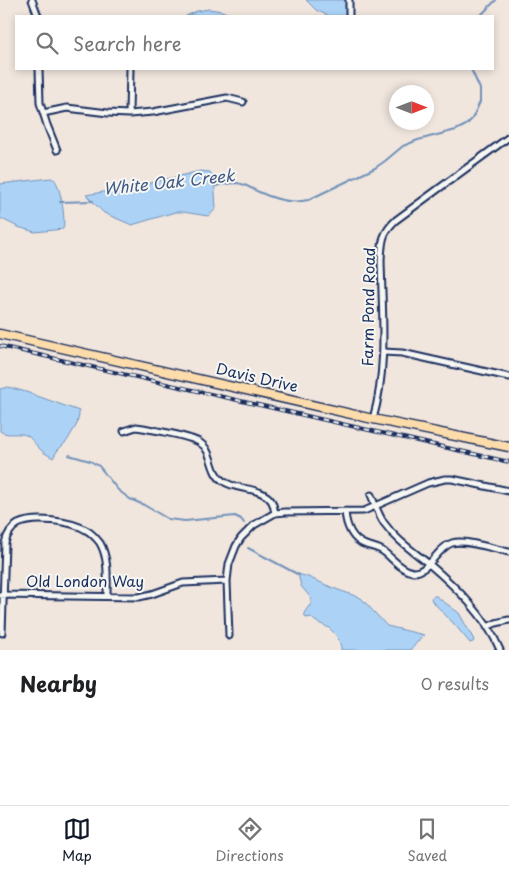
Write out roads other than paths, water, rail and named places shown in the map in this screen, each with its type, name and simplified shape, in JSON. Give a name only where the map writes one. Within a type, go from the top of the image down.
[{"type":"main road","name":"Davis Drive","points":[[0,334],[373,419],[509,447]]},
{"type":"street","points":[[32,0],[38,15]]},
{"type":"street","points":[[349,0],[349,15]]},
{"type":"street","points":[[39,70],[39,96],[43,114],[57,150]]},
{"type":"street","points":[[129,114],[130,70]]},
{"type":"street","points":[[43,114],[67,108],[129,114],[153,112],[227,98],[243,102]]},
{"type":"street","name":"Farm Pond Road","points":[[373,419],[379,391],[383,352],[380,260],[385,232],[396,220],[509,138]]},
{"type":"street","points":[[383,352],[402,353],[509,377]]},
{"type":"street","points":[[124,431],[136,427],[143,428],[190,438],[199,442],[208,450],[214,471],[221,480],[229,485],[252,490],[265,496],[273,504],[275,514]]},
{"type":"street","points":[[229,636],[227,581],[229,564],[241,538],[254,524],[275,514],[293,511],[364,511],[428,483],[445,479],[509,491]]},
{"type":"street","points":[[371,495],[378,513],[395,538],[428,564],[461,594],[477,612],[500,650]]},
{"type":"street","points":[[345,512],[345,520],[353,536],[365,544],[382,550],[407,570],[414,572],[420,570],[447,545],[454,542],[463,542],[509,552]]},
{"type":"street","points":[[2,633],[2,595],[7,536],[19,524],[29,521],[44,521],[76,525],[95,536],[106,558],[108,596]]},
{"type":"street","name":"Old London Way","points":[[2,595],[139,597],[183,583],[227,581]]},
{"type":"street","points":[[487,627],[509,620]]},
{"type":"water","points":[[306,0],[346,0],[346,15],[327,15],[316,10]]},
{"type":"water","points":[[209,9],[232,15],[188,15]]},
{"type":"water","points":[[200,171],[210,172],[214,177],[216,209],[208,216],[175,212],[132,225],[104,213],[86,195],[142,185]]},
{"type":"water","points":[[51,178],[56,181],[60,194],[63,229],[35,232],[18,227],[0,218],[0,184]]},
{"type":"water","points":[[8,387],[79,411],[77,424],[67,441],[53,458],[43,452],[28,436],[6,434],[0,431],[0,389]]},
{"type":"water","points":[[298,574],[361,598],[387,626],[424,635],[410,650],[341,650],[336,635],[329,628],[311,617],[306,618],[304,613],[311,605],[311,598],[301,586]]},
{"type":"water","points":[[434,596],[459,613],[474,640],[473,642],[470,643],[432,601],[431,598]]},
{"type":"waterway","name":"White Oak Creek","points":[[481,15],[496,0]]},
{"type":"waterway","name":"White Oak Creek","points":[[214,186],[237,183],[277,199],[289,201],[308,200],[375,168],[403,146],[456,130],[466,125],[472,119],[480,102],[480,89],[471,70]]},
{"type":"waterway","name":"White Oak Creek","points":[[60,202],[93,201]]},
{"type":"waterway","points":[[69,455],[90,461],[99,466],[118,490],[130,499],[168,519],[185,521],[235,516],[244,523]]},
{"type":"waterway","points":[[248,548],[299,575]]},
{"type":"railway","points":[[0,346],[509,462]]}]
